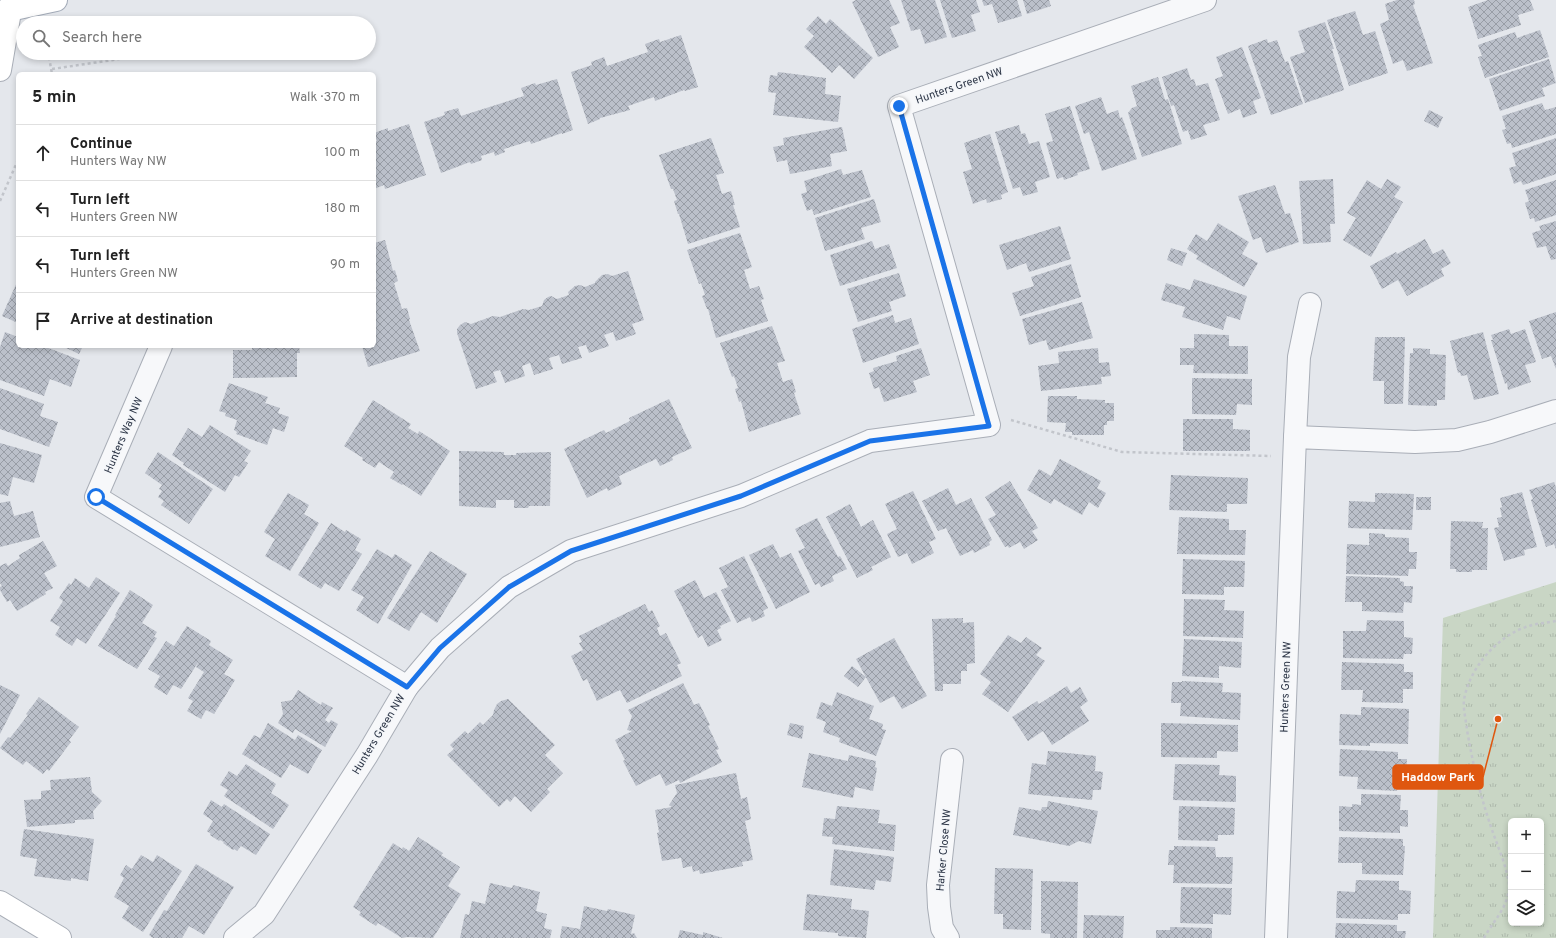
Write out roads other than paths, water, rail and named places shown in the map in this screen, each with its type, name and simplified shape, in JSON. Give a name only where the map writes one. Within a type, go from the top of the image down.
[{"type":"main road","points":[[0,70],[8,7],[56,0]]},
{"type":"main road","points":[[0,902],[60,938]]},
{"type":"street","name":"Hunters Green NW","points":[[235,938],[264,914],[366,755],[407,687],[440,648],[509,587],[571,551],[741,496],[870,441],[989,426],[899,106],[1205,0]]},
{"type":"street","name":"Hunters Green NW","points":[[1276,938],[1294,447],[1299,357],[1310,304]]},
{"type":"street","name":"Hunters Way NW","points":[[160,348],[96,497],[407,687]]},
{"type":"street","points":[[1294,447],[1457,440],[1490,432],[1556,411]]},
{"type":"street","name":"Harker Close NW","points":[[948,938],[942,928],[938,885],[952,760]]},
{"type":"street","name":"Hunters Green NW","points":[[261,938],[264,914]]},
{"type":"place","name":"Haddow Park","points":[[1498,719]]}]
